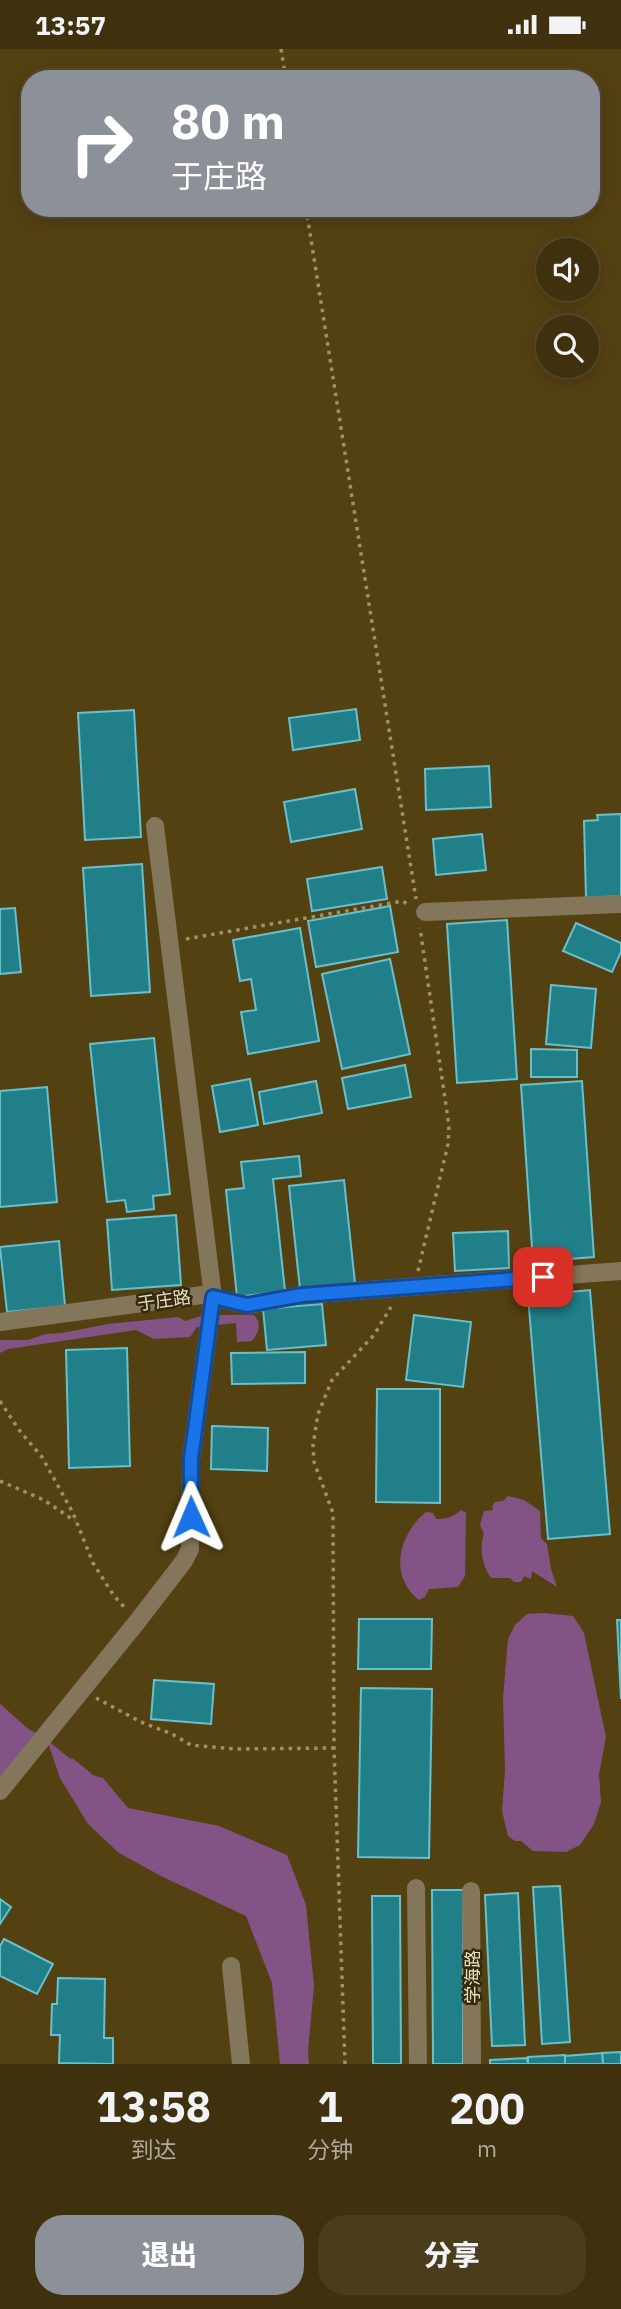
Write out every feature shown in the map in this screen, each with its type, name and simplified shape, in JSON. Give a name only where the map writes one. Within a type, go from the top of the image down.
[{"type":"street","points":[[0,1791],[137,1622],[184,1561],[190,1549],[191,1459],[213,1297],[155,826]]},
{"type":"street","points":[[422,912],[621,904]]},
{"type":"street","name":"于庄路","points":[[0,1322],[202,1295],[247,1305],[302,1295],[621,1271]]},
{"type":"street","points":[[416,1888],[418,2064]]},
{"type":"street","name":"学海路","points":[[471,1891],[472,2064]]},
{"type":"street","points":[[231,1966],[241,2064]]},
{"type":"path","points":[[281,49],[284,70]]},
{"type":"path","points":[[307,217],[422,912],[449,1126],[448,1144],[408,1287],[374,1335],[332,1380],[318,1414],[313,1445],[314,1462],[333,1513],[334,1748],[345,2064]]},
{"type":"path","points":[[169,943],[403,901],[422,912]]},
{"type":"path","points":[[0,1401],[19,1430],[42,1457],[77,1522],[102,1579],[137,1622]]},
{"type":"path","points":[[0,1481],[44,1500],[77,1522]]},
{"type":"path","points":[[81,1690],[191,1745],[236,1749],[334,1748]]},
{"type":"shaded area","points":[[254,1315],[259,1328],[252,1341],[237,1342],[236,1323],[197,1327],[190,1337],[154,1339],[136,1330],[8,1349],[0,1353],[0,1340],[28,1340],[46,1334],[108,1324],[178,1317],[185,1321],[201,1316]]},
{"type":"shaded area","points":[[508,1496],[524,1500],[540,1511],[541,1538],[547,1544],[557,1587],[532,1571],[531,1579],[524,1576],[521,1582],[514,1582],[510,1578],[491,1578],[485,1568],[482,1556],[484,1534],[480,1525],[484,1511],[493,1510],[495,1502],[503,1501]]},
{"type":"shaded area","points":[[461,1510],[466,1513],[465,1576],[458,1587],[429,1589],[425,1597],[419,1600],[409,1590],[400,1567],[404,1543],[409,1532],[426,1512],[433,1513],[436,1519],[440,1519]]},
{"type":"shaded area","points":[[527,1614],[573,1616],[584,1633],[606,1737],[599,1774],[601,1802],[594,1824],[580,1845],[566,1852],[533,1851],[521,1841],[515,1841],[508,1836],[502,1811],[505,1770],[503,1698],[508,1639],[515,1625]]},
{"type":"shaded area","points":[[0,1707],[34,1735],[0,1782]]},
{"type":"shaded area","points":[[47,1740],[89,1774],[103,1778],[128,1808],[219,1826],[287,1855],[306,1905],[314,1986],[309,2064],[280,2064],[272,1983],[246,1916],[119,1853],[88,1824],[60,1778]]},
{"type":"building","points":[[356,709],[360,740],[293,750],[289,718]]},
{"type":"building","points":[[134,710],[141,837],[85,840],[78,713]]},
{"type":"building","points":[[489,766],[491,807],[426,810],[425,769]]},
{"type":"building","points":[[355,789],[362,829],[291,842],[284,802]]},
{"type":"building","points":[[621,814],[621,896],[586,898],[584,821],[598,820],[597,815]]},
{"type":"building","points":[[482,834],[486,870],[436,875],[433,839]]},
{"type":"building","points":[[142,864],[150,992],[91,996],[83,868]]},
{"type":"building","points":[[382,867],[387,899],[312,911],[307,879]]},
{"type":"building","points":[[390,906],[398,952],[316,967],[308,921]]},
{"type":"building","points":[[15,908],[21,972],[0,974],[0,909]]},
{"type":"building","points":[[507,920],[517,1079],[457,1083],[447,924]]},
{"type":"building","points":[[576,923],[621,943],[621,952],[612,972],[563,951]]},
{"type":"building","points":[[300,928],[319,1041],[248,1054],[241,1012],[256,1010],[251,979],[240,981],[233,940]]},
{"type":"building","points":[[390,959],[410,1054],[342,1069],[322,974]]},
{"type":"building","points":[[551,985],[596,989],[591,1048],[546,1044]]},
{"type":"building","points":[[154,1038],[170,1194],[153,1196],[154,1209],[127,1212],[125,1200],[107,1202],[90,1044]]},
{"type":"building","points":[[531,1049],[577,1050],[577,1077],[531,1077]]},
{"type":"building","points":[[405,1065],[411,1097],[348,1109],[342,1078]]},
{"type":"building","points":[[250,1079],[258,1125],[220,1132],[212,1086]]},
{"type":"building","points":[[316,1081],[322,1113],[264,1124],[259,1092]]},
{"type":"building","points":[[582,1081],[594,1257],[533,1262],[521,1085]]},
{"type":"building","points":[[47,1087],[57,1202],[0,1207],[0,1091]]},
{"type":"building","points":[[299,1156],[301,1176],[273,1179],[285,1291],[237,1297],[226,1190],[244,1188],[241,1162]]},
{"type":"building","points":[[344,1180],[355,1283],[300,1289],[289,1186]]},
{"type":"building","points":[[176,1215],[181,1285],[112,1290],[107,1220]]},
{"type":"building","points":[[508,1231],[509,1268],[455,1271],[453,1233]]},
{"type":"building","points":[[59,1241],[65,1306],[7,1312],[0,1247]]},
{"type":"building","points":[[590,1290],[610,1534],[548,1539],[528,1296]]},
{"type":"building","points":[[322,1304],[326,1345],[267,1350],[263,1309]]},
{"type":"building","points":[[414,1315],[471,1322],[463,1387],[406,1380]]},
{"type":"building","points":[[127,1348],[130,1466],[69,1468],[66,1350]]},
{"type":"building","points":[[305,1352],[305,1383],[232,1384],[231,1353]]},
{"type":"building","points":[[377,1389],[440,1389],[440,1503],[376,1502]]},
{"type":"building","points":[[212,1426],[268,1428],[267,1471],[211,1469]]},
{"type":"building","points":[[359,1619],[432,1619],[431,1669],[358,1669]]},
{"type":"building","points":[[617,1620],[621,1620],[621,1699]]},
{"type":"building","points":[[154,1680],[214,1684],[211,1724],[151,1719]]},
{"type":"building","points":[[361,1688],[432,1689],[429,1858],[358,1857]]},
{"type":"building","points":[[560,1886],[570,2042],[542,2044],[533,1887]]},
{"type":"building","points":[[432,1890],[463,1890],[463,2064],[433,2064]]},
{"type":"building","points":[[518,1893],[525,2045],[492,2046],[485,1895]]},
{"type":"building","points":[[372,1896],[400,1896],[401,2064],[373,2064]]},
{"type":"building","points":[[0,1899],[11,1907],[0,1924]]},
{"type":"building","points":[[4,1939],[53,1964],[37,1994],[0,1976],[0,1946]]},
{"type":"building","points":[[58,1978],[105,1979],[104,2038],[113,2038],[113,2064],[59,2063],[60,2035],[51,2035],[52,2004],[57,2004]]},
{"type":"building","points":[[621,2052],[621,2064],[603,2064],[602,2053]]},
{"type":"building","points":[[602,2053],[603,2064],[565,2064],[565,2056]]},
{"type":"building","points":[[565,2055],[565,2064],[528,2064],[528,2057]]},
{"type":"building","points":[[527,2058],[528,2064],[490,2064],[490,2060]]},
{"type":"waterway","points":[[0,1707],[33,1734]]},
{"type":"waterway","points":[[72,1761],[89,1775]]},
{"type":"route","points":[[191,1517],[191,1459],[213,1297],[247,1305],[302,1295],[543,1277]]}]
